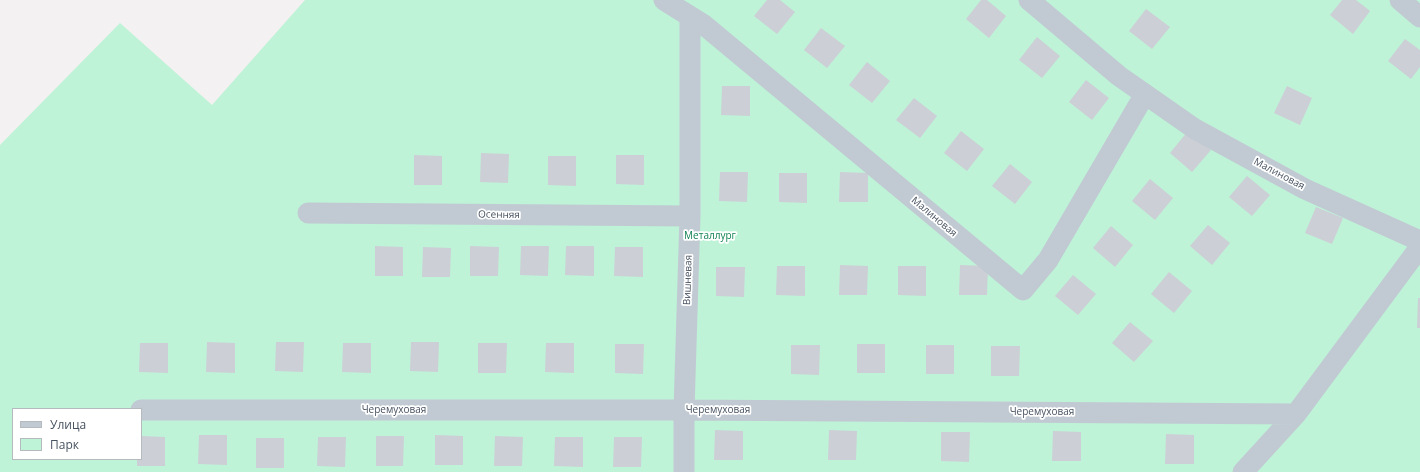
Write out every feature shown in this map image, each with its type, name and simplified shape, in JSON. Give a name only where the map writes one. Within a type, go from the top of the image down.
[{"type":"street","name":"Малиновая","points":[[664,0],[710,30],[1023,290],[1048,260],[1145,94]]},
{"type":"street","name":"Малиновая","points":[[1029,0],[1119,76],[1195,129],[1305,189],[1420,241]]},
{"type":"street","points":[[1400,0],[1420,17]]},
{"type":"street","name":"Вишневая","points":[[684,472],[684,410],[690,216],[690,17]]},
{"type":"street","name":"Осенняя","points":[[308,213],[690,216]]},
{"type":"street","points":[[1243,472],[1296,414],[1420,247]]},
{"type":"street","name":"Черемуховая","points":[[142,410],[684,410],[1296,414]]},
{"type":"green space","name":"Металлург","points":[[305,0],[1420,0],[1420,472],[0,472],[0,145],[120,23],[212,105]]},
{"type":"building","points":[[767,0],[780,0],[795,12],[777,34],[754,16]]},
{"type":"building","points":[[981,0],[987,0],[1006,16],[989,38],[966,19]]},
{"type":"building","points":[[1342,0],[1356,0],[1370,11],[1353,34],[1330,15]]},
{"type":"building","points":[[1146,9],[1170,27],[1152,49],[1129,31]]},
{"type":"building","points":[[821,28],[845,46],[827,68],[804,50]]},
{"type":"building","points":[[1037,37],[1060,56],[1042,78],[1019,60]]},
{"type":"building","points":[[1405,39],[1420,50],[1420,67],[1411,79],[1388,61]]},
{"type":"building","points":[[867,62],[890,81],[872,103],[849,85]]},
{"type":"building","points":[[1086,80],[1109,98],[1092,120],[1069,102]]},
{"type":"building","points":[[722,86],[750,86],[750,116],[721,115]]},
{"type":"building","points":[[1287,86],[1312,98],[1300,125],[1274,113]]},
{"type":"building","points":[[914,98],[937,116],[920,138],[896,120]]},
{"type":"building","points":[[961,131],[984,149],[967,171],[944,153]]},
{"type":"building","points":[[1188,131],[1211,150],[1192,172],[1170,153]]},
{"type":"building","points":[[481,153],[509,154],[508,183],[480,182]]},
{"type":"building","points":[[414,155],[442,156],[442,185],[414,185]]},
{"type":"building","points":[[616,155],[644,155],[644,185],[616,184]]},
{"type":"building","points":[[548,156],[576,156],[576,186],[548,185]]},
{"type":"building","points":[[1010,164],[1032,182],[1015,204],[992,186]]},
{"type":"building","points":[[720,172],[748,172],[747,202],[719,201]]},
{"type":"building","points":[[840,172],[868,173],[868,202],[839,202]]},
{"type":"building","points":[[779,173],[807,173],[807,203],[779,202]]},
{"type":"building","points":[[1247,176],[1270,195],[1252,216],[1229,197]]},
{"type":"building","points":[[1150,179],[1173,198],[1155,220],[1132,201]]},
{"type":"building","points":[[1316,207],[1343,218],[1332,244],[1305,233]]},
{"type":"building","points":[[1208,225],[1230,243],[1212,265],[1190,246]]},
{"type":"building","points":[[1111,226],[1133,245],[1115,267],[1093,248]]},
{"type":"building","points":[[375,246],[403,247],[403,276],[375,276]]},
{"type":"building","points":[[470,246],[499,247],[498,276],[470,276]]},
{"type":"building","points":[[521,246],[549,246],[548,276],[520,275]]},
{"type":"building","points":[[566,246],[594,246],[594,276],[565,275]]},
{"type":"building","points":[[423,247],[451,248],[450,277],[422,277]]},
{"type":"building","points":[[615,247],[643,247],[643,277],[614,276]]},
{"type":"building","points":[[840,265],[868,266],[867,295],[839,295]]},
{"type":"building","points":[[960,265],[988,266],[987,295],[959,295]]},
{"type":"building","points":[[777,266],[805,266],[805,296],[776,295]]},
{"type":"building","points":[[898,266],[926,266],[926,296],[898,295]]},
{"type":"building","points":[[716,267],[745,267],[744,297],[716,296]]},
{"type":"building","points":[[1169,272],[1192,291],[1174,313],[1151,294]]},
{"type":"building","points":[[1073,275],[1096,294],[1078,315],[1055,296]]},
{"type":"building","points":[[1418,298],[1420,298],[1420,328],[1417,328]]},
{"type":"building","points":[[1130,322],[1153,341],[1134,362],[1112,343]]},
{"type":"building","points":[[207,342],[235,343],[235,373],[206,372]]},
{"type":"building","points":[[276,342],[304,342],[303,372],[275,371]]},
{"type":"building","points":[[411,342],[439,342],[438,372],[410,371]]},
{"type":"building","points":[[140,343],[168,343],[168,373],[139,372]]},
{"type":"building","points":[[343,343],[371,343],[371,373],[342,372]]},
{"type":"building","points":[[478,343],[507,343],[506,373],[478,373]]},
{"type":"building","points":[[546,343],[574,343],[574,373],[545,372]]},
{"type":"building","points":[[615,344],[644,344],[643,374],[615,373]]},
{"type":"building","points":[[857,344],[885,344],[885,373],[857,373]]},
{"type":"building","points":[[791,345],[820,345],[819,375],[791,374]]},
{"type":"building","points":[[926,345],[954,345],[954,374],[926,374]]},
{"type":"building","points":[[991,346],[1020,346],[1019,376],[991,376]]},
{"type":"building","points":[[715,430],[743,431],[743,460],[714,460]]},
{"type":"building","points":[[829,430],[857,431],[856,460],[828,460]]},
{"type":"building","points":[[1053,431],[1081,432],[1081,461],[1052,461]]},
{"type":"building","points":[[941,432],[970,432],[969,462],[941,461]]},
{"type":"building","points":[[1166,434],[1194,435],[1194,464],[1165,464]]},
{"type":"building","points":[[199,435],[227,435],[227,465],[198,464]]},
{"type":"building","points":[[435,435],[463,436],[463,465],[435,465]]},
{"type":"building","points":[[142,436],[165,437],[165,466],[137,466],[137,460],[142,460]]},
{"type":"building","points":[[376,436],[404,436],[403,466],[376,466]]},
{"type":"building","points":[[495,436],[523,437],[522,466],[494,466]]},
{"type":"building","points":[[318,437],[346,437],[345,467],[317,466]]},
{"type":"building","points":[[555,437],[583,437],[583,467],[554,466]]},
{"type":"building","points":[[614,437],[642,437],[641,467],[613,467]]},
{"type":"building","points":[[256,438],[284,438],[284,468],[256,468]]}]
